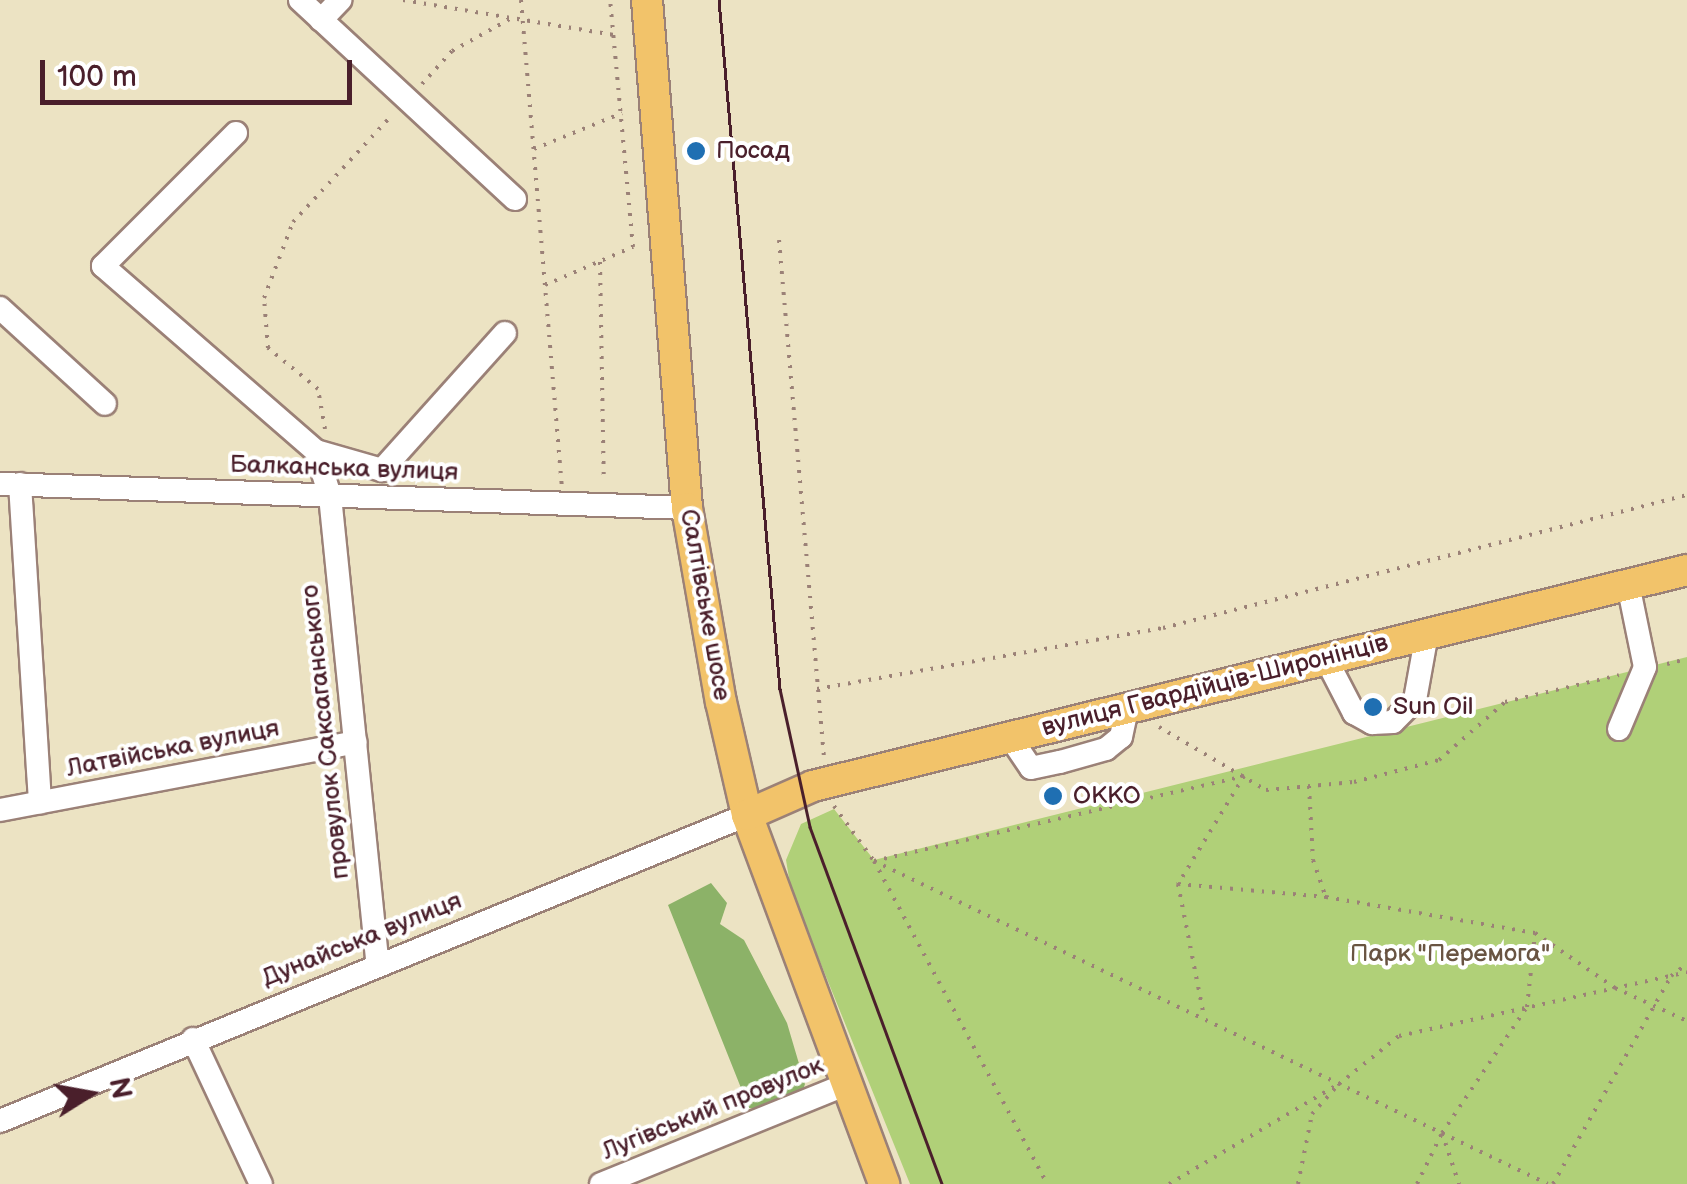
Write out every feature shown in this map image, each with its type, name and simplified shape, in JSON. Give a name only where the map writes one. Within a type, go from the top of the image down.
[{"type":"main road","name":"Салтівське шосе","points":[[647,0],[687,508],[748,814],[884,1184]]},
{"type":"main road","name":"вулиця Гвардійців-Широнінців","points":[[748,814],[813,786],[1687,570]]},
{"type":"street","points":[[300,0],[514,199]]},
{"type":"street","points":[[322,20],[340,0]]},
{"type":"street","points":[[236,133],[102,266],[323,453],[382,470],[505,333]]},
{"type":"street","points":[[0,308],[105,404]]},
{"type":"street","name":"провулок Саксаганського","points":[[323,453],[377,962]]},
{"type":"street","points":[[10,484],[40,802]]},
{"type":"street","name":"Балканська вулиця","points":[[10,484],[687,508]]},
{"type":"street","points":[[1619,730],[1645,667],[1628,584]]},
{"type":"street","points":[[1326,659],[1354,713],[1372,723],[1394,722],[1416,700],[1427,634]]},
{"type":"street","name":"Латвійська вулиця","points":[[0,810],[356,742]]},
{"type":"street","name":"Дунайська вулиця","points":[[0,1121],[377,962],[748,814]]},
{"type":"street","points":[[193,1040],[261,1184]]},
{"type":"street","name":"Лугівський провулок","points":[[601,1184],[845,1085]]},
{"type":"path","points":[[404,0],[614,34]]},
{"type":"path","points":[[521,0],[564,504]]},
{"type":"path","points":[[545,285],[632,247],[610,0]]},
{"type":"path","points":[[323,453],[318,390],[268,348],[264,298],[293,222],[452,51],[510,20]]},
{"type":"path","points":[[534,149],[622,114]]},
{"type":"path","points":[[779,240],[817,689],[1162,628],[1687,495]]},
{"type":"path","points":[[600,262],[605,505]]},
{"type":"path","points":[[874,860],[1244,776],[1178,884],[1204,1019]]},
{"type":"path","points":[[1309,786],[1314,860],[1326,897]]},
{"type":"path","points":[[874,860],[1551,1184],[1658,1008],[1671,976],[1687,964]]},
{"type":"path","points":[[874,860],[1048,1184]]},
{"type":"path","points":[[1178,884],[1326,897],[1536,934],[1616,988],[1687,1021]]},
{"type":"path","points":[[1417,1184],[1442,1133],[1527,1008],[1536,934]]},
{"type":"path","points":[[1168,1184],[1339,1084],[1399,1036],[1687,972]]},
{"type":"path","points":[[1298,1184],[1312,1114],[1339,1084]]},
{"type":"path","points":[[1442,1133],[1458,1184]]},
{"type":"green space","name":"Парк \"Перемога\"","points":[[1687,657],[1687,1184],[910,1184],[791,890],[786,860],[801,824],[834,809],[874,860]]},
{"type":"green space","points":[[711,883],[727,903],[720,924],[744,940],[787,1023],[805,1084],[802,1093],[761,1109],[749,1108],[668,905]]},
{"type":"tram line","points":[[719,0],[780,689],[810,827],[942,1184]]},
{"type":"place","name":"Посад","points":[[696,151]]},
{"type":"place","name":"Sun Oil","points":[[1373,707]]},
{"type":"place","name":"ОККО","points":[[1053,796]]}]
